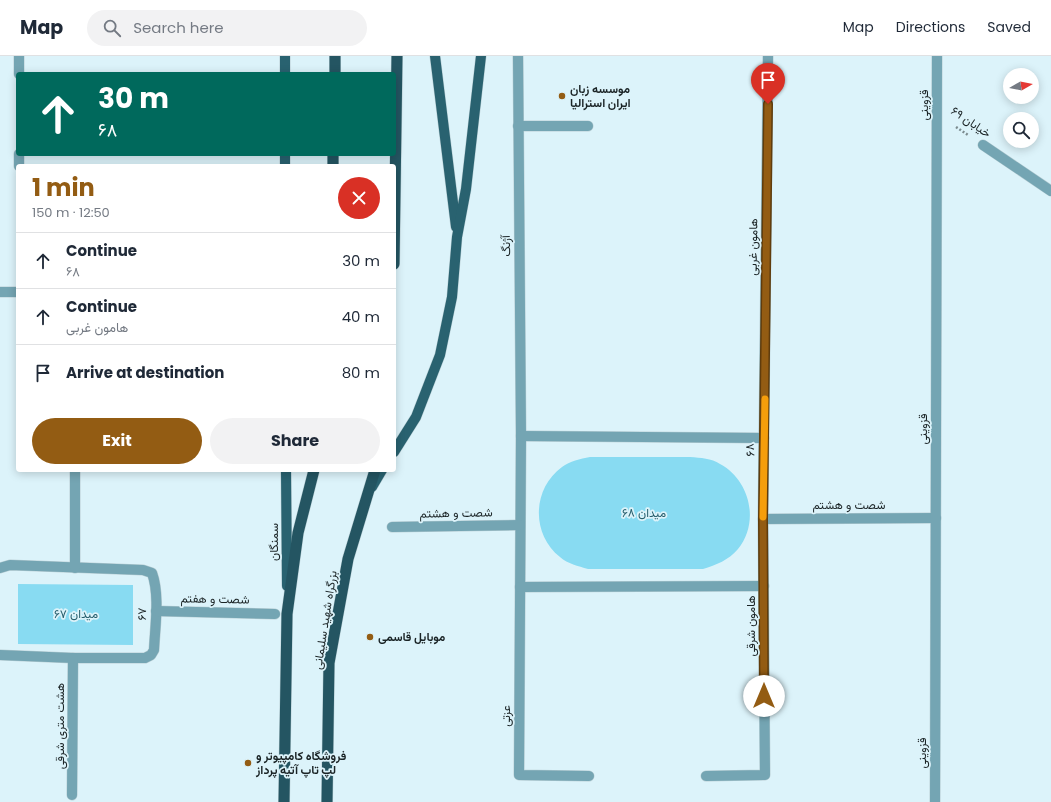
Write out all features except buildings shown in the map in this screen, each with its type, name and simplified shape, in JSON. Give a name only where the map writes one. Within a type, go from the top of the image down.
[{"type":"highway","points":[[335,56],[335,72]]},
{"type":"highway","points":[[396,125],[397,56]]},
{"type":"highway","points":[[284,802],[287,614],[298,533],[313,472]]},
{"type":"highway","name":"بزرگراه شهید سلیمانی","points":[[327,802],[329,662],[348,559],[374,472]]},
{"type":"main road","points":[[285,56],[285,72]]},
{"type":"main road","points":[[435,56],[457,237]]},
{"type":"main road","points":[[396,449],[416,417],[440,355],[452,297],[457,237],[466,189],[481,56]]},
{"type":"main road","name":"سمنگان","points":[[286,472],[287,614]]},
{"type":"main road","points":[[370,490],[381,472]]},
{"type":"street","points":[[19,56],[19,72]]},
{"type":"street","name":"آژنگ","points":[[518,56],[521,436]]},
{"type":"street","name":"هامون غربی","points":[[764,438],[768,56]]},
{"type":"street","name":"قزوینی","points":[[935,802],[937,56]]},
{"type":"street","points":[[518,126],[588,126]]},
{"type":"street","name":"خیابان ۶۹","points":[[983,145],[1051,191]]},
{"type":"street","points":[[0,292],[16,292]]},
{"type":"street","points":[[521,436],[520,587],[764,586]]},
{"type":"street","name":"۶۸","points":[[521,436],[764,438],[764,586]]},
{"type":"street","points":[[75,472],[75,568]]},
{"type":"street","name":"شصت و هشتم","points":[[763,519],[936,518]]},
{"type":"street","name":"شصت و هشتم","points":[[392,527],[520,525]]},
{"type":"street","name":"۶۷","points":[[0,568],[10,565],[143,570],[152,573],[156,611],[154,650],[151,655],[145,658],[74,658],[0,655]]},
{"type":"street","name":"هامون شرقی","points":[[706,776],[765,775],[764,586]]},
{"type":"street","name":"عزتی","points":[[520,587],[519,775],[589,776]]},
{"type":"street","name":"شصت و هفتم","points":[[156,611],[275,614]]},
{"type":"street","name":"هشت متری شرقی","points":[[72,795],[74,658]]},
{"type":"path","name":"خیابان ۶۹","points":[[937,114],[983,145]]},
{"type":"green space","name":"میدان ۶۸","points":[[590,457],[690,457],[717,462],[730,471],[739,480],[745,491],[750,514],[749,527],[745,538],[738,549],[731,556],[717,564],[703,569],[588,569],[566,561],[551,547],[544,536],[540,524],[539,512],[541,499],[545,487],[552,476],[562,467],[579,459]]},
{"type":"green space","name":"میدان ۶۷","points":[[18,584],[133,585],[133,645],[18,644]]},
{"type":"slow traffic","points":[[763,517],[765,399]]},
{"type":"place","name":"موسسه زبان ایران استرالیا","points":[[562,96]]},
{"type":"place","name":"موبایل قاسمی","points":[[370,637]]},
{"type":"place","name":"فروشگاه کامپیوتر و لپ تاپ آتیه پرداز","points":[[248,763]]},
{"type":"route","points":[[764,696],[763,519],[768,104]]}]
